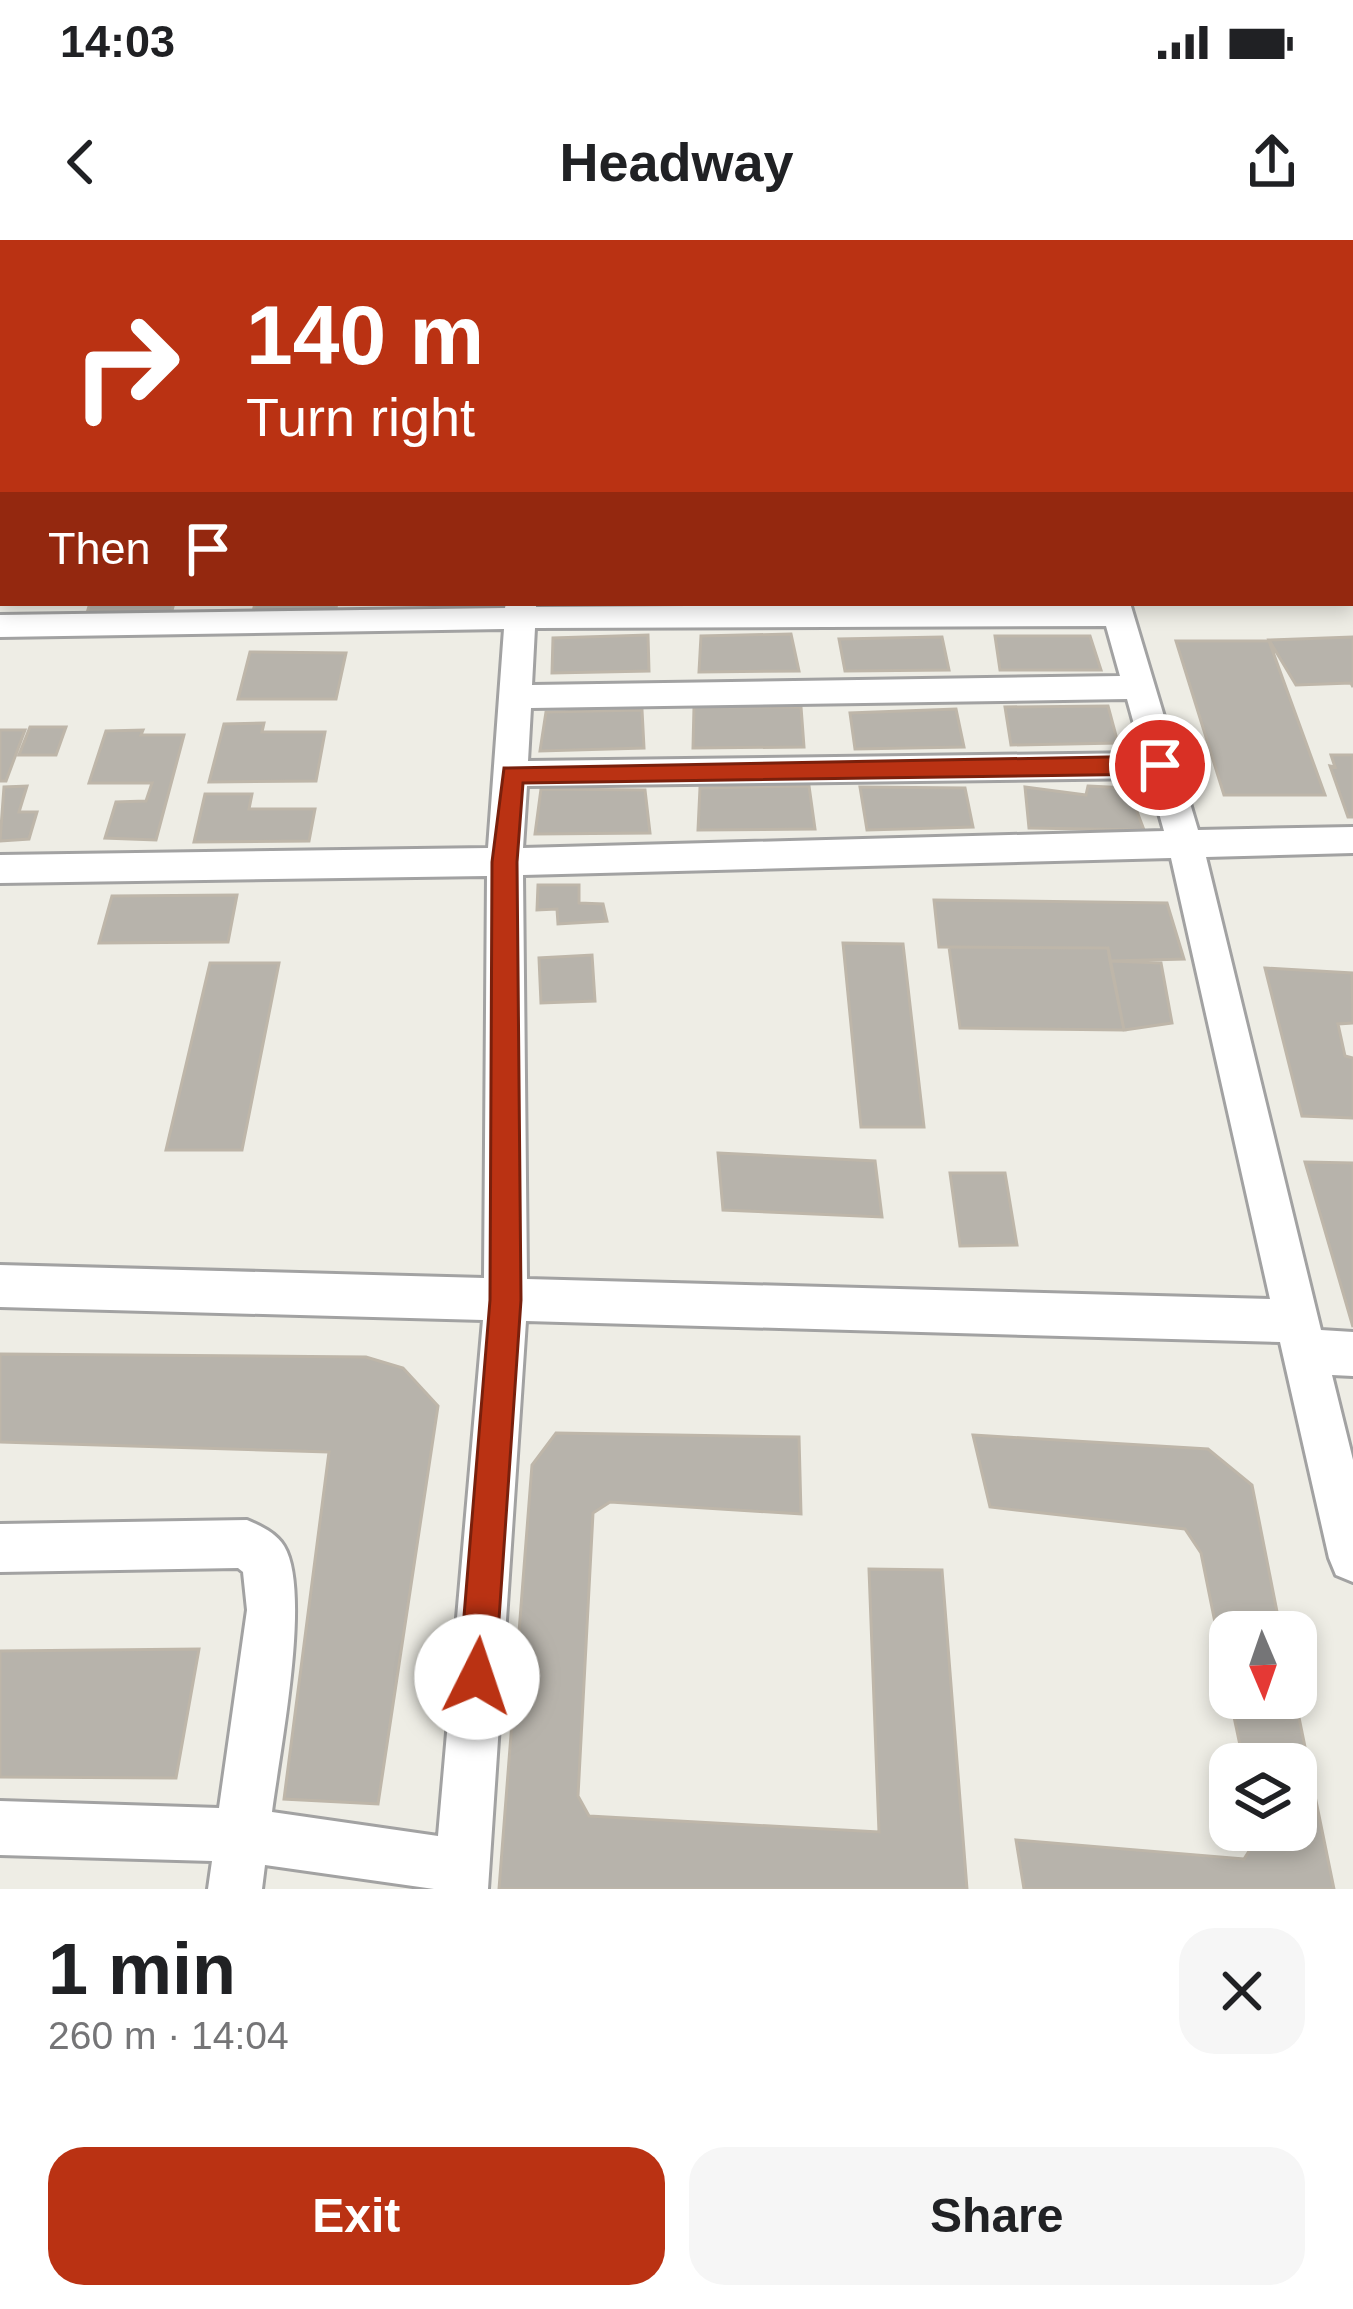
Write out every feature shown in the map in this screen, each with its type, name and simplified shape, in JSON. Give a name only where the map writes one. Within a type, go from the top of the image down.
[{"type":"street","points":[[0,626],[230,614],[1117,609],[1186,844],[1353,1558]]},
{"type":"street","points":[[0,1828],[245,1835],[462,1878],[506,1300],[505,862],[520,610]]},
{"type":"street","points":[[516,697],[1139,687]]},
{"type":"street","points":[[512,774],[1160,765]]},
{"type":"street","points":[[0,869],[505,862],[1353,840]]},
{"type":"street","points":[[0,1286],[506,1300],[1299,1336],[1353,1354]]},
{"type":"street","points":[[0,1548],[247,1544],[266,1560],[272,1610],[235,1889]]},
{"type":"building","points":[[89,606],[173,606],[171,614],[87,613]]},
{"type":"building","points":[[254,606],[336,606],[335,613],[253,612]]},
{"type":"building","points":[[791,634],[799,671],[699,672],[701,636]]},
{"type":"building","points":[[648,635],[649,671],[552,673],[553,638]]},
{"type":"building","points":[[995,636],[1090,636],[1101,670],[1000,670]]},
{"type":"building","points":[[942,637],[949,670],[845,671],[839,639]]},
{"type":"building","points":[[1353,637],[1353,687],[1351,683],[1296,685],[1269,640]]},
{"type":"building","points":[[1176,641],[1269,641],[1325,795],[1224,795]]},
{"type":"building","points":[[250,652],[346,653],[336,699],[238,699]]},
{"type":"building","points":[[1108,706],[1118,743],[1011,745],[1005,707]]},
{"type":"building","points":[[694,707],[801,707],[804,747],[693,748]]},
{"type":"building","points":[[956,709],[964,747],[855,749],[850,713]]},
{"type":"building","points":[[642,710],[644,748],[540,751],[546,712]]},
{"type":"building","points":[[264,723],[262,732],[325,732],[316,781],[209,782],[224,724]]},
{"type":"building","points":[[30,727],[66,727],[56,755],[19,755]]},
{"type":"building","points":[[0,730],[25,730],[6,781],[0,781]]},
{"type":"building","points":[[143,730],[141,735],[184,735],[156,840],[105,838],[116,802],[146,801],[152,783],[89,783],[106,731]]},
{"type":"building","points":[[1331,755],[1353,755],[1353,817],[1348,817],[1330,766],[1335,767]]},
{"type":"building","points":[[27,786],[19,812],[37,812],[29,839],[0,841],[4,787]]},
{"type":"building","points":[[809,786],[815,829],[698,830],[700,788]]},
{"type":"building","points":[[1088,786],[1128,788],[1144,830],[1029,828],[1025,787],[1086,795]]},
{"type":"building","points":[[860,787],[965,788],[973,827],[867,830]]},
{"type":"building","points":[[541,789],[645,790],[650,833],[535,834]]},
{"type":"building","points":[[205,794],[252,794],[249,809],[315,809],[309,841],[194,842]]},
{"type":"building","points":[[538,885],[579,885],[579,903],[603,904],[607,921],[558,924],[557,909],[537,910]]},
{"type":"building","points":[[237,895],[228,942],[99,943],[112,896]]},
{"type":"building","points":[[934,900],[1167,903],[1184,959],[1110,961],[1108,948],[939,947]]},
{"type":"building","points":[[843,943],[903,944],[924,1127],[861,1127]]},
{"type":"building","points":[[949,947],[1108,948],[1124,1030],[960,1028]]},
{"type":"building","points":[[592,955],[595,1001],[541,1003],[539,958]]},
{"type":"building","points":[[1110,961],[1161,963],[1172,1023],[1124,1030]]},
{"type":"building","points":[[210,963],[279,963],[242,1150],[166,1150]]},
{"type":"building","points":[[1265,968],[1352,973],[1353,1023],[1338,1024],[1345,1056],[1353,1058],[1353,1118],[1302,1116]]},
{"type":"building","points":[[718,1153],[875,1161],[882,1217],[723,1210]]},
{"type":"building","points":[[1305,1162],[1353,1163],[1353,1327]]},
{"type":"building","points":[[950,1173],[1005,1173],[1017,1245],[960,1246]]},
{"type":"building","points":[[0,1354],[366,1357],[403,1368],[438,1406],[378,1804],[284,1799],[329,1452],[0,1442]]},
{"type":"building","points":[[556,1433],[799,1437],[801,1514],[610,1502],[593,1513],[578,1796],[589,1816],[879,1832],[869,1569],[942,1570],[967,1889],[499,1889],[532,1465]]},
{"type":"building","points":[[973,1435],[1208,1449],[1252,1485],[1277,1611],[1213,1611],[1201,1553],[1185,1529],[990,1507]]},
{"type":"building","points":[[199,1649],[176,1778],[0,1777],[0,1651]]},
{"type":"building","points":[[1234,1719],[1299,1719],[1304,1743],[1240,1743]]},
{"type":"building","points":[[1317,1806],[1334,1889],[1024,1889],[1016,1840],[1244,1859],[1249,1851],[1317,1851]]},
{"type":"route","points":[[477,1677],[506,1300],[505,862],[512,774],[1160,765]]}]
